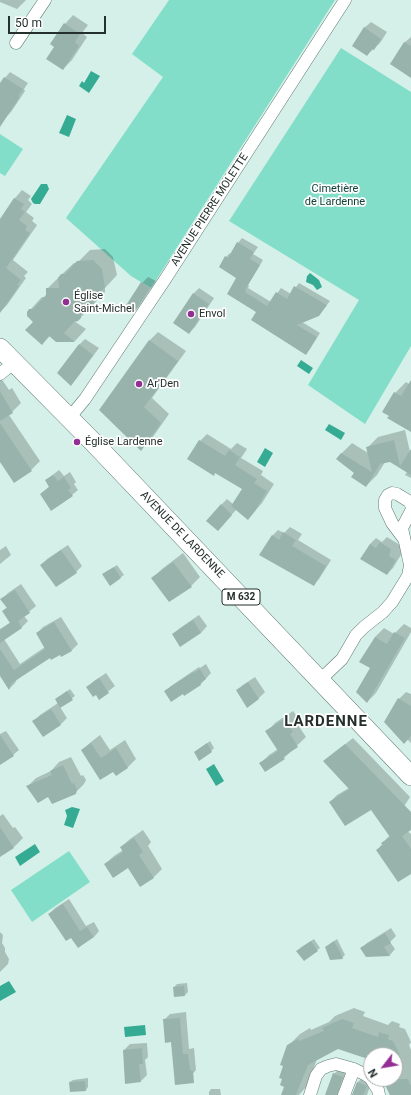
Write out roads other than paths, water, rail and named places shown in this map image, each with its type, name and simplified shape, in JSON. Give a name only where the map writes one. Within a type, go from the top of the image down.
[{"type":"main road","name":"AVENUE DE LARDENNE","points":[[0,348],[70,417],[319,681],[411,776]]},
{"type":"street","points":[[16,43],[45,0]]},
{"type":"street","name":"AVENUE PIERRE MOLETTE","points":[[70,417],[85,399],[166,278],[345,0]]},
{"type":"street","points":[[0,374],[15,362]]},
{"type":"street","points":[[404,539],[392,523],[385,508],[386,500],[388,495],[392,493],[398,494],[410,502],[411,505]]},
{"type":"street","points":[[319,681],[342,659],[360,631],[383,612],[392,602],[408,576],[410,566],[402,528],[411,511]]},
{"type":"street","points":[[310,1095],[316,1076],[321,1069],[328,1066],[336,1064],[363,1073]]},
{"type":"street","points":[[344,1095],[354,1069]]},
{"type":"place","name":"Église Saint-Michel","points":[[66,302]]},
{"type":"place","name":"Envol","points":[[191,314]]},
{"type":"place","name":"Ar'Den","points":[[139,384]]},
{"type":"place","name":"Église Lardenne","points":[[77,442]]},
{"type":"district","name":"LARDENNE","points":[[326,722]]},
{"type":"park label","name":"Cimetière de Lardenne","points":[[335,195]]}]
